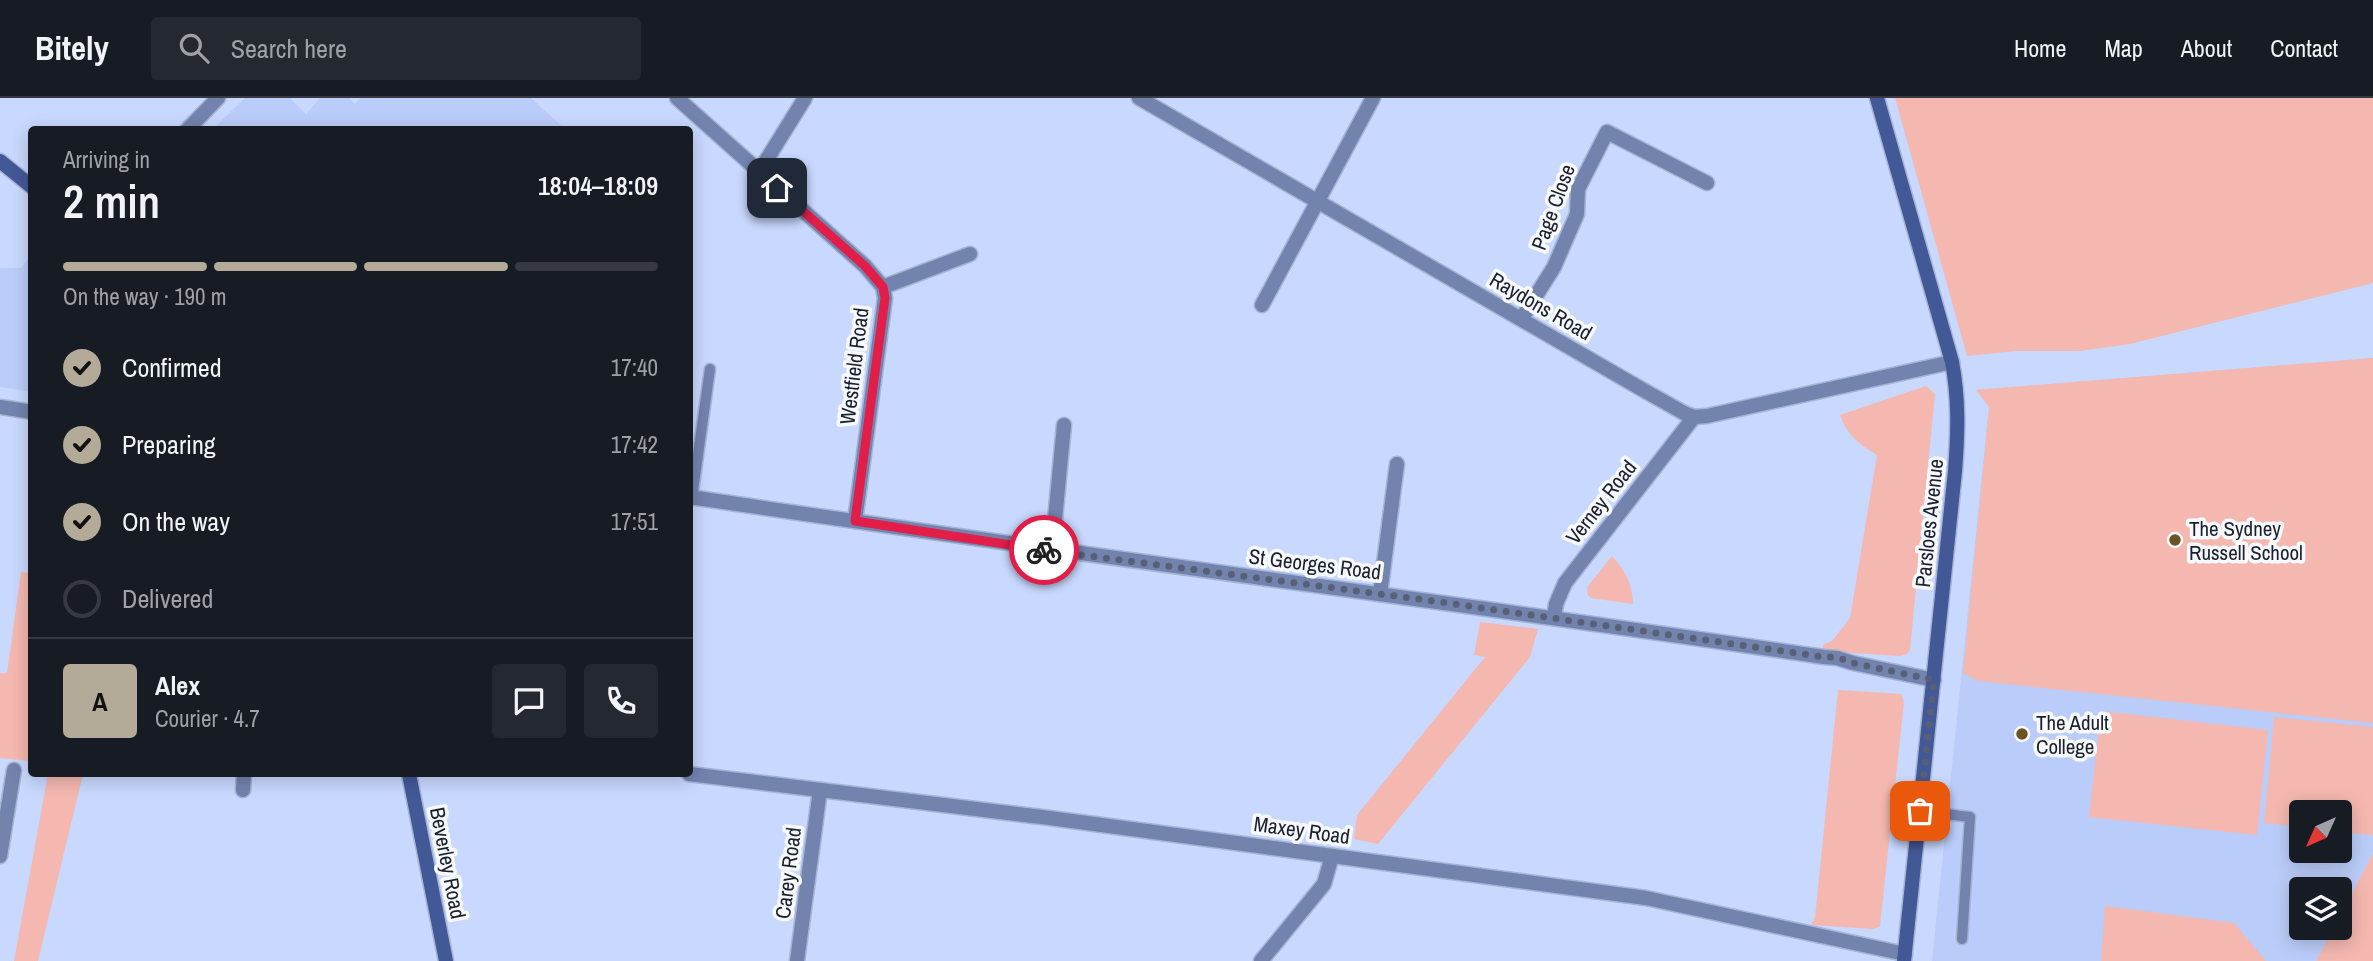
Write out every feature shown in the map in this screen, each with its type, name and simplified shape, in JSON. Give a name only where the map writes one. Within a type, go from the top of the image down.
[{"type":"street","points":[[191,126],[218,98]]},
{"type":"street","name":"Westfield Road","points":[[677,98],[865,266],[883,287],[885,298],[855,521]]},
{"type":"street","points":[[759,173],[805,98]]},
{"type":"street","name":"Raydons Road","points":[[1139,98],[1694,417]]},
{"type":"street","points":[[1262,305],[1373,98]]},
{"type":"street","name":"Parsloes Avenue","points":[[1877,98],[1952,362],[1958,393],[1957,448],[1905,958]]},
{"type":"street","name":"Page Close","points":[[1522,318],[1554,267],[1577,214],[1578,189],[1607,132],[1707,183]]},
{"type":"street","points":[[0,161],[28,184]]},
{"type":"street","points":[[883,287],[970,254]]},
{"type":"street","points":[[1694,417],[1952,362]]},
{"type":"street","points":[[0,407],[28,411]]},
{"type":"street","name":"Verney Road","points":[[1554,618],[1556,604],[1565,583],[1694,417]]},
{"type":"street","points":[[1052,551],[1064,425]]},
{"type":"street","points":[[1380,594],[1397,464]]},
{"type":"street","name":"St Georges Road","points":[[693,498],[1052,551],[1837,657],[1853,663],[1934,680]]},
{"type":"street","points":[[0,856],[14,770]]},
{"type":"street","name":"Maxey Road","points":[[693,774],[1646,898],[1905,958]]},
{"type":"street","points":[[243,790],[244,777]]},
{"type":"street","name":"Beverley Road","points":[[410,777],[446,961]]},
{"type":"street","name":"Carey Road","points":[[797,961],[820,790]]},
{"type":"street","points":[[1261,961],[1325,884],[1332,856]]},
{"type":"lane","points":[[693,484],[710,369]]},
{"type":"lane","points":[[1920,811],[1970,817],[1962,939]]},
{"type":"shaded area","points":[[245,98],[290,98],[306,114],[320,98],[349,98],[355,104],[360,98],[531,98],[562,126],[216,126]]},
{"type":"shaded area","points":[[1895,98],[2373,98],[2373,283],[2130,344],[2079,351],[2016,351],[1967,356]]},
{"type":"shaded area","points":[[28,259],[28,392],[0,387],[0,268],[21,268]]},
{"type":"shaded area","name":"The Sydney Russell School","points":[[2373,358],[2373,853],[2352,893],[2352,877],[2289,877],[2289,940],[2327,940],[2316,961],[1932,961],[1989,407],[1976,390]]},
{"type":"shaded area","points":[[2373,358],[2373,723],[1978,681],[1963,673],[1989,407],[1976,390]]},
{"type":"shaded area","points":[[1926,386],[1935,394],[1910,650],[1900,656],[1822,651],[1823,645],[1832,641],[1850,618],[1877,455],[1854,438],[1840,415]]},
{"type":"shaded area","points":[[1612,556],[1627,578],[1632,590],[1633,604],[1591,598],[1587,594],[1588,586]]},
{"type":"shaded area","points":[[21,572],[28,573],[28,761],[0,758],[0,673],[7,673]]},
{"type":"shaded area","points":[[1480,622],[1538,629],[1530,657],[1378,844],[1354,839],[1357,815],[1485,657],[1474,655]]},
{"type":"shaded area","points":[[1838,690],[1901,694],[1904,702],[1880,926],[1873,929],[1811,925],[1815,918]]},
{"type":"shaded area","points":[[2101,711],[2268,730],[2257,835],[2089,817]]},
{"type":"shaded area","points":[[2274,717],[2373,727],[2373,835],[2352,833],[2352,800],[2289,800],[2289,826],[2264,823]]},
{"type":"shaded area","points":[[47,777],[82,777],[38,961],[14,961]]},
{"type":"shaded area","points":[[2373,853],[2373,961],[2316,961],[2327,940],[2352,940],[2352,893]]},
{"type":"shaded area","points":[[2105,906],[2234,923],[2266,961],[2101,961]]},
{"type":"way so far","points":[[1044,550],[1837,657],[1853,663],[1934,680],[1920,811]]},
{"type":"place","name":"The Sydney Russell School","points":[[2175,540]]},
{"type":"place","name":"The Adult College","points":[[2022,734]]},
{"type":"route","points":[[777,188],[865,266],[883,287],[885,298],[855,521],[1044,550]]}]
